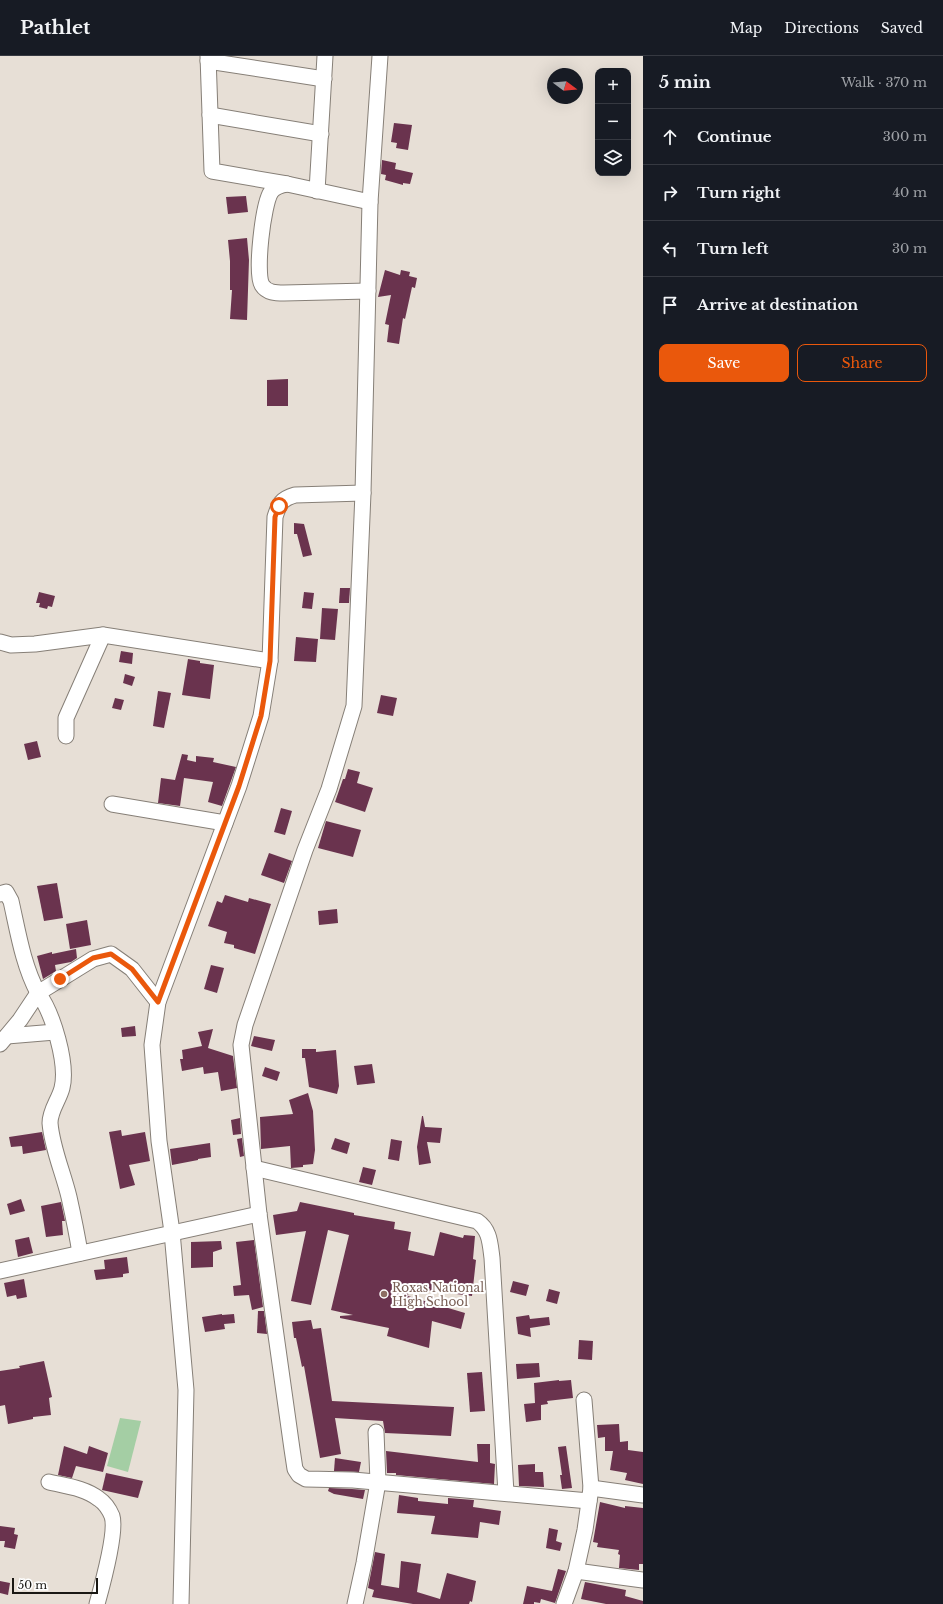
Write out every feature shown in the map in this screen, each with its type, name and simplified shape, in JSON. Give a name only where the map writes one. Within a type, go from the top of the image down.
[{"type":"street","points":[[317,191],[325,56]]},
{"type":"street","points":[[380,56],[370,202],[363,493],[354,706],[328,789],[305,850],[245,1025],[241,1045],[259,1214],[295,1469],[299,1475],[306,1479],[353,1480],[506,1493],[643,1495]]},
{"type":"street","points":[[324,79],[208,59],[212,171],[287,184],[370,202]]},
{"type":"street","points":[[210,115],[321,134]]},
{"type":"street","points":[[287,184],[280,185],[272,190],[268,198],[262,226],[259,265],[261,284],[266,289],[284,294],[368,291]]},
{"type":"street","points":[[181,1604],[186,1390],[172,1232],[159,1141],[152,1045],[158,1002],[239,786],[261,716],[270,661],[275,517],[279,506],[285,498],[295,495],[363,493]]},
{"type":"street","points":[[0,642],[11,645],[35,644],[103,635],[270,661]]},
{"type":"street","points":[[66,736],[66,718],[103,635]]},
{"type":"street","points":[[112,804],[225,823]]},
{"type":"street","points":[[0,894],[6,892],[11,901],[24,960],[32,982],[44,1001],[64,1061],[62,1089],[52,1112],[50,1122],[69,1196],[80,1253]]},
{"type":"street","points":[[4,1040],[38,993],[93,958],[111,954],[132,969],[158,1002]]},
{"type":"street","points":[[4,1040],[55,1032]]},
{"type":"street","points":[[254,1168],[477,1221],[483,1225],[489,1236],[492,1258],[506,1493]]},
{"type":"street","points":[[0,1271],[259,1214]]},
{"type":"street","points":[[564,1604],[576,1572],[590,1494],[584,1400]]},
{"type":"street","points":[[354,1604],[378,1482],[376,1432]]},
{"type":"street","points":[[49,1482],[83,1490],[99,1499],[107,1506],[112,1517],[113,1529],[97,1604]]},
{"type":"street","points":[[576,1572],[643,1580]]},
{"type":"green space","points":[[120,1418],[141,1421],[128,1472],[107,1466]]},
{"type":"building","points":[[394,123],[412,125],[408,150],[396,148],[397,143],[391,142]]},
{"type":"building","points":[[382,160],[396,163],[395,169],[413,173],[410,184],[403,183],[403,185],[385,180],[386,175],[381,174]]},
{"type":"building","points":[[246,196],[248,212],[228,214],[226,197]]},
{"type":"building","points":[[247,238],[249,260],[247,320],[230,319],[232,290],[230,290],[228,240]]},
{"type":"building","points":[[385,270],[400,275],[401,270],[410,272],[409,276],[417,278],[415,288],[412,287],[405,319],[403,318],[399,344],[387,342],[389,325],[385,324],[391,295],[378,297]]},
{"type":"building","points":[[288,379],[288,406],[267,406],[267,380]]},
{"type":"building","points":[[294,523],[304,524],[312,555],[303,557],[297,534],[294,534]]},
{"type":"building","points":[[340,588],[350,588],[349,603],[339,603]]},
{"type":"building","points":[[39,592],[55,596],[52,607],[48,606],[47,609],[39,607],[40,603],[36,603]]},
{"type":"building","points":[[304,592],[314,593],[312,609],[302,608]]},
{"type":"building","points":[[322,608],[338,609],[335,640],[320,639]]},
{"type":"building","points":[[296,637],[318,639],[316,662],[294,661]]},
{"type":"building","points":[[121,651],[133,653],[132,664],[119,662]]},
{"type":"building","points":[[188,659],[214,665],[210,699],[182,695]]},
{"type":"building","points":[[125,674],[135,677],[132,686],[123,683]]},
{"type":"building","points":[[158,691],[171,693],[164,728],[153,726]]},
{"type":"building","points":[[381,695],[397,698],[393,716],[377,713]]},
{"type":"building","points":[[115,698],[124,700],[121,710],[112,708]]},
{"type":"building","points":[[37,741],[41,757],[28,760],[24,744]]},
{"type":"building","points":[[182,754],[188,755],[187,760],[196,762],[196,756],[214,758],[213,762],[236,767],[222,806],[208,802],[213,782],[184,778],[180,806],[158,803],[161,778],[175,780]]},
{"type":"building","points":[[348,769],[360,772],[357,783],[373,788],[365,812],[335,802]]},
{"type":"building","points":[[281,808],[292,811],[285,835],[274,832]]},
{"type":"building","points":[[326,821],[361,830],[353,857],[318,848]]},
{"type":"building","points":[[269,853],[292,861],[284,883],[261,875]]},
{"type":"building","points":[[57,883],[63,918],[44,921],[37,886]]},
{"type":"building","points":[[225,895],[248,902],[249,898],[271,904],[255,954],[234,948],[234,945],[224,943],[227,932],[208,926],[217,901],[222,903]]},
{"type":"building","points":[[337,909],[338,923],[319,925],[318,911]]},
{"type":"building","points":[[87,920],[91,945],[70,949],[66,924]]},
{"type":"building","points":[[76,949],[77,958],[71,962],[55,965],[56,971],[43,979],[37,956],[52,952],[52,954]]},
{"type":"building","points":[[211,965],[224,968],[217,993],[204,989]]},
{"type":"building","points":[[135,1026],[136,1036],[122,1037],[121,1028]]},
{"type":"building","points":[[213,1029],[208,1048],[233,1056],[237,1088],[221,1091],[218,1072],[204,1074],[203,1067],[182,1071],[180,1059],[183,1059],[182,1050],[202,1046],[198,1032]]},
{"type":"building","points":[[254,1036],[275,1040],[272,1051],[251,1046]]},
{"type":"building","points":[[302,1049],[316,1049],[316,1052],[336,1050],[339,1086],[337,1094],[309,1087],[305,1058],[302,1058]]},
{"type":"building","points":[[372,1064],[375,1083],[357,1085],[354,1066]]},
{"type":"building","points":[[265,1067],[280,1072],[277,1081],[262,1076]]},
{"type":"building","points":[[308,1093],[313,1111],[315,1150],[313,1164],[291,1168],[290,1146],[261,1149],[260,1117],[293,1114],[289,1100]]},
{"type":"building","points":[[422,1116],[425,1127],[442,1128],[440,1143],[427,1142],[431,1163],[419,1165],[417,1147]]},
{"type":"building","points":[[240,1118],[241,1134],[233,1135],[231,1120]]},
{"type":"building","points":[[121,1130],[122,1136],[145,1132],[150,1161],[129,1165],[135,1185],[120,1189],[109,1132]]},
{"type":"building","points":[[42,1132],[46,1150],[23,1154],[22,1146],[11,1147],[9,1137]]},
{"type":"building","points":[[242,1138],[244,1156],[240,1157],[237,1139]]},
{"type":"building","points":[[335,1138],[350,1143],[347,1154],[331,1149]]},
{"type":"building","points":[[391,1139],[402,1141],[399,1161],[388,1159]]},
{"type":"building","points":[[210,1143],[211,1157],[172,1165],[170,1149]]},
{"type":"building","points":[[363,1167],[376,1170],[372,1185],[359,1182]]},
{"type":"building","points":[[21,1199],[25,1211],[10,1215],[7,1204]]},
{"type":"building","points":[[61,1202],[65,1221],[62,1221],[63,1235],[46,1237],[41,1206]]},
{"type":"building","points":[[300,1202],[354,1213],[354,1215],[395,1222],[394,1229],[411,1232],[408,1250],[434,1256],[440,1232],[463,1238],[464,1235],[475,1236],[473,1259],[476,1260],[472,1296],[409,1288],[408,1296],[465,1313],[461,1329],[432,1321],[429,1348],[387,1336],[389,1328],[340,1318],[340,1316],[353,1315],[331,1310],[349,1235],[328,1230],[311,1305],[291,1301],[306,1231],[276,1235],[273,1215],[297,1211]]},
{"type":"building","points":[[29,1237],[33,1253],[18,1257],[15,1240]]},
{"type":"building","points":[[254,1240],[263,1307],[252,1310],[249,1295],[234,1296],[233,1286],[241,1285],[236,1242]]},
{"type":"building","points":[[221,1241],[222,1249],[213,1252],[213,1267],[191,1268],[191,1242]]},
{"type":"building","points":[[127,1257],[129,1273],[123,1274],[123,1277],[96,1280],[94,1270],[105,1269],[104,1260]]},
{"type":"building","points":[[24,1279],[27,1297],[17,1299],[16,1295],[7,1297],[4,1283]]},
{"type":"building","points":[[513,1281],[529,1285],[526,1296],[510,1292]]},
{"type":"building","points":[[549,1289],[560,1292],[557,1304],[546,1301]]},
{"type":"building","points":[[258,1311],[264,1311],[267,1334],[257,1333]]},
{"type":"building","points":[[234,1314],[235,1323],[224,1324],[225,1329],[205,1332],[202,1317]]},
{"type":"building","points":[[529,1315],[530,1319],[549,1317],[550,1325],[530,1328],[531,1337],[518,1334],[516,1317]]},
{"type":"building","points":[[311,1320],[313,1329],[321,1328],[332,1401],[454,1407],[451,1436],[385,1433],[383,1421],[335,1418],[341,1454],[320,1458],[304,1366],[302,1367],[296,1338],[294,1338],[292,1322]]},
{"type":"building","points":[[579,1340],[593,1341],[592,1360],[578,1359]]},
{"type":"building","points":[[44,1361],[52,1397],[49,1398],[51,1415],[33,1417],[33,1419],[8,1424],[5,1405],[0,1406],[0,1371],[20,1368],[19,1366]]},
{"type":"building","points":[[539,1363],[540,1377],[517,1379],[516,1364]]},
{"type":"building","points":[[482,1372],[485,1411],[470,1412],[467,1373]]},
{"type":"building","points":[[571,1380],[573,1398],[547,1401],[548,1404],[541,1405],[541,1420],[526,1422],[524,1404],[535,1403],[534,1383]]},
{"type":"building","points":[[619,1424],[620,1442],[628,1441],[628,1450],[643,1452],[643,1484],[625,1480],[627,1473],[610,1470],[613,1451],[605,1451],[605,1437],[598,1438],[597,1425]]},
{"type":"building","points":[[477,1444],[490,1444],[490,1463],[495,1464],[494,1484],[387,1473],[386,1451],[478,1462]]},
{"type":"building","points":[[64,1446],[87,1454],[89,1446],[108,1453],[103,1472],[76,1466],[72,1478],[58,1475]]},
{"type":"building","points":[[566,1446],[572,1488],[562,1489],[560,1475],[562,1475],[558,1447]]},
{"type":"building","points":[[335,1458],[361,1462],[359,1472],[334,1471]]},
{"type":"building","points":[[535,1464],[535,1472],[543,1472],[544,1487],[519,1486],[518,1465]]},
{"type":"building","points":[[106,1473],[143,1481],[138,1498],[102,1490]]},
{"type":"building","points":[[329,1488],[365,1490],[363,1499],[334,1494],[328,1491]]},
{"type":"building","points":[[399,1495],[418,1498],[418,1501],[448,1504],[448,1498],[474,1500],[473,1507],[501,1511],[499,1525],[480,1522],[478,1538],[431,1534],[435,1516],[397,1513]]},
{"type":"building","points":[[600,1502],[625,1508],[625,1506],[643,1508],[643,1564],[639,1564],[639,1570],[619,1568],[619,1550],[597,1547],[598,1543],[593,1542]]},
{"type":"building","points":[[0,1526],[15,1528],[14,1534],[18,1535],[15,1549],[4,1547],[5,1541],[0,1541]]},
{"type":"building","points":[[549,1528],[558,1530],[556,1541],[562,1543],[560,1551],[546,1548]]},
{"type":"building","points":[[375,1552],[385,1554],[381,1585],[399,1588],[401,1561],[421,1564],[417,1592],[440,1599],[447,1573],[476,1581],[472,1602],[470,1601],[469,1604],[413,1604],[372,1597],[374,1590],[368,1588]]},
{"type":"building","points":[[558,1569],[566,1571],[555,1603],[541,1599],[540,1603],[534,1602],[534,1604],[523,1604],[527,1586],[552,1591]]},
{"type":"building","points":[[0,1581],[10,1583],[8,1595],[0,1593]]},
{"type":"building","points":[[585,1582],[626,1590],[625,1596],[643,1601],[643,1604],[606,1604],[581,1599]]},
{"type":"place","name":"Roxas National High School","points":[[384,1294]]},
{"type":"route","points":[[60,979],[93,958],[111,954],[132,969],[158,1002],[239,786],[261,716],[270,661],[275,517],[279,506]]}]
